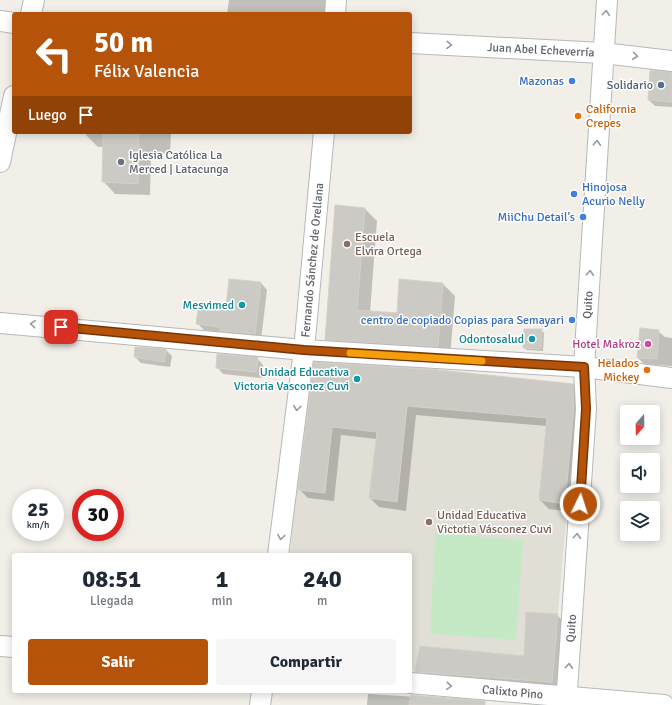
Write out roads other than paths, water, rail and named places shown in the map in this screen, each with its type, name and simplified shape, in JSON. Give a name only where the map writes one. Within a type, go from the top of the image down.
[{"type":"street","points":[[31,12],[34,0]]},
{"type":"street","points":[[335,12],[336,0]]},
{"type":"street","name":"Quito","points":[[566,700],[586,409],[584,367],[607,0]]},
{"type":"street","points":[[0,21],[12,23]]},
{"type":"street","name":"Juan Abel Echeverría","points":[[412,43],[603,52],[672,61]]},
{"type":"street","points":[[0,162],[12,105]]},
{"type":"street","name":"Fernando Sánchez de Orellana","points":[[278,553],[304,350],[324,134]]},
{"type":"street","points":[[0,323],[31,324],[304,350],[584,367],[672,378]]},
{"type":"street","points":[[0,646],[12,647]]},
{"type":"street","name":"Calixto Pino","points":[[412,683],[566,700],[664,705]]},
{"type":"street","points":[[260,705],[262,693]]},
{"type":"place","name":"Mazonas","points":[[572,81]]},
{"type":"place","name":"Solidario","points":[[661,85]]},
{"type":"place","name":"California Crepes","points":[[578,116]]},
{"type":"place","name":"Iglesia Católica La Merced | Latacunga","points":[[121,162]]},
{"type":"place","name":"Hinojosa Acurio Nelly","points":[[574,194]]},
{"type":"place","name":"MiiChu Detail’s","points":[[583,217]]},
{"type":"place","name":"Escuela Elvira Ortega","points":[[347,244]]},
{"type":"place","name":"Mesvimed","points":[[242,305]]},
{"type":"place","name":"centro de copiado Copias para Semayari","points":[[572,320]]},
{"type":"place","name":"Odontosalud","points":[[532,339]]},
{"type":"place","name":"Hotel Makroz","points":[[648,344]]},
{"type":"place","name":"Helados Mickey","points":[[647,370]]},
{"type":"place","name":"Unidad Educativa Victoria Vasconez Cuvi","points":[[357,379]]},
{"type":"place","name":"Unidad Educativa Victotia Vásconez Cuvi","points":[[429,522]]}]
